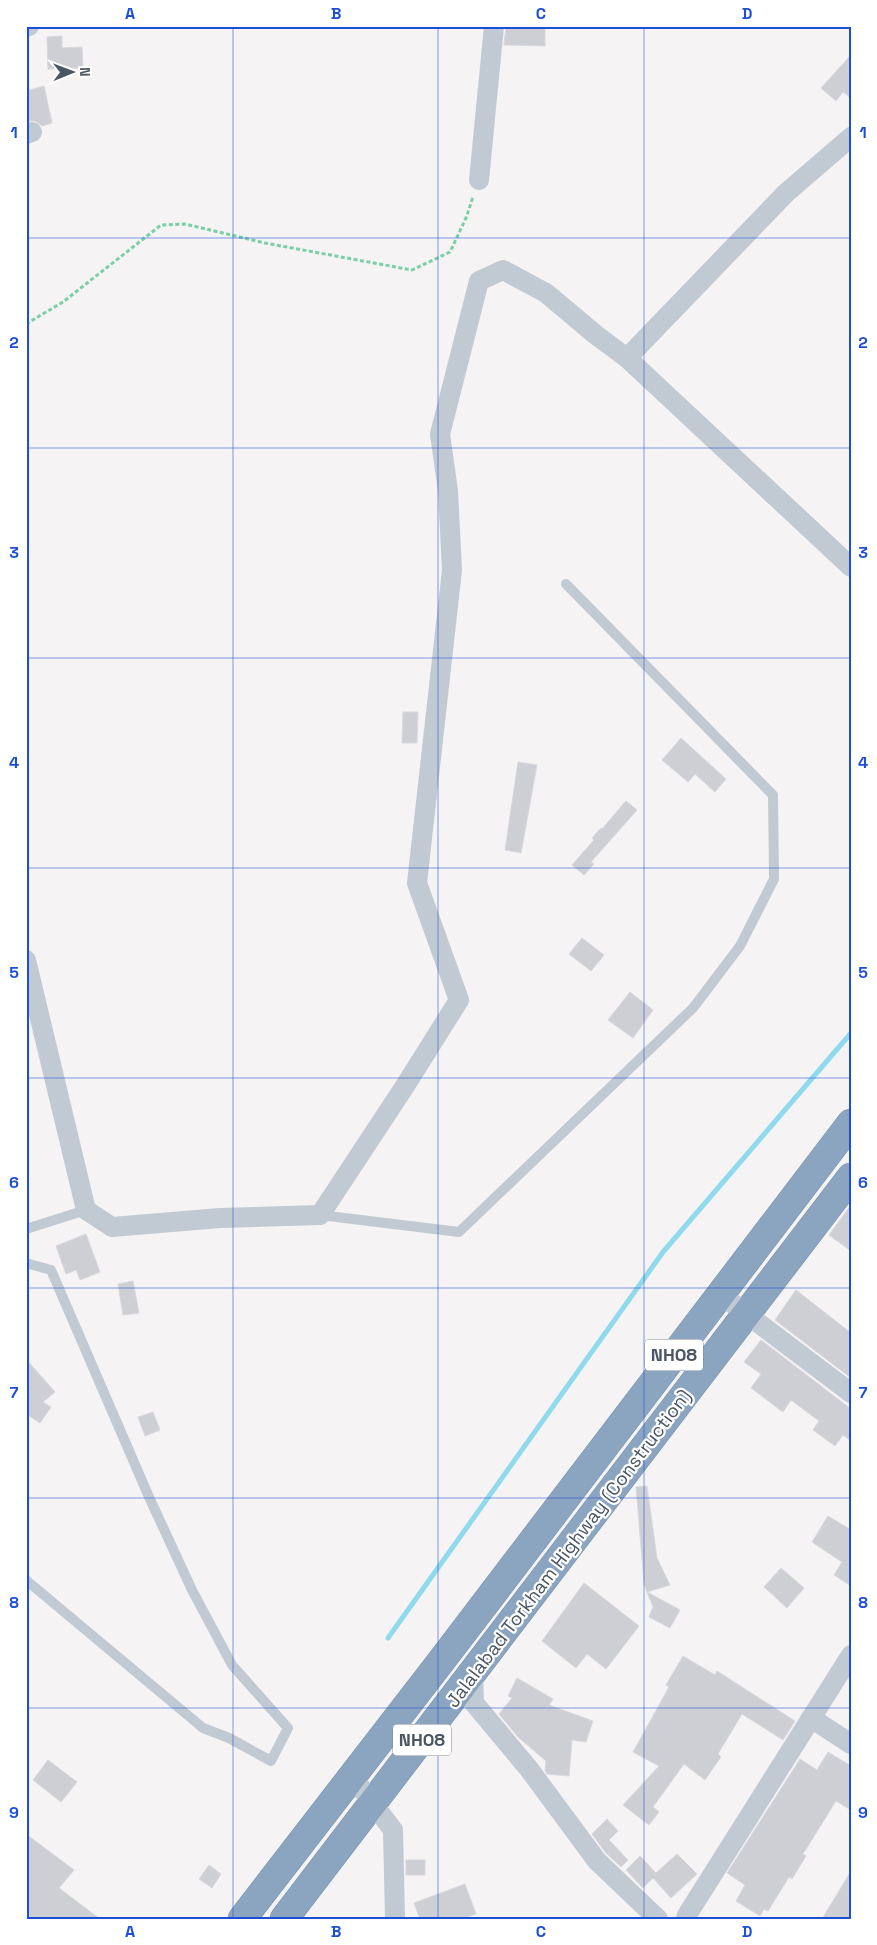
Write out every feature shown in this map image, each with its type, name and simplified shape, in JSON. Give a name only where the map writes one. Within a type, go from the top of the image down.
[{"type":"highway","name":"NH08","points":[[242,1919],[381,1740],[720,1294],[847,1133]]},
{"type":"highway","name":"Jalalabad Torkham Highway (Construction)","points":[[284,1919],[851,1177]]},
{"type":"highway","name":"NH08","points":[[497,1588],[559,1560]]},
{"type":"street","points":[[479,180],[494,26]]},
{"type":"street","points":[[627,358],[786,193],[851,137]]},
{"type":"street","points":[[26,960],[86,1210],[112,1227],[220,1218],[320,1215],[459,1000],[417,883],[452,570],[448,490],[440,434],[479,281],[502,270],[546,293],[627,358],[851,567]]},
{"type":"street","points":[[720,1294],[851,1393]]},
{"type":"street","points":[[686,1919],[851,1655]]},
{"type":"street","points":[[474,1672],[474,1703],[529,1769],[597,1861],[658,1919]]},
{"type":"street","points":[[810,1718],[851,1744]]},
{"type":"street","points":[[352,1776],[393,1830],[395,1919]]},
{"type":"lane","points":[[320,1215],[458,1232],[693,1008],[740,946],[774,880],[773,795],[566,584]]},
{"type":"lane","points":[[26,1229],[86,1210]]},
{"type":"lane","points":[[26,1263],[51,1270],[145,1488],[192,1590],[232,1665],[288,1728],[271,1761],[229,1738],[203,1728],[26,1580]]},
{"type":"path","points":[[26,324],[63,302],[161,225],[185,224],[265,243],[412,270],[450,252],[466,218],[479,180]]},
{"type":"building","points":[[506,26],[545,26],[545,46],[504,45]]},
{"type":"building","points":[[62,36],[62,48],[82,47],[83,68],[48,69],[47,37]]},
{"type":"building","points":[[851,55],[851,98],[843,92],[836,101],[821,88]]},
{"type":"building","points":[[44,86],[52,123],[42,126],[35,121],[26,121],[26,91]]},
{"type":"building","points":[[403,712],[418,712],[417,743],[402,743]]},
{"type":"building","points":[[681,738],[726,779],[715,792],[695,774],[688,782],[662,760]]},
{"type":"building","points":[[518,762],[537,765],[521,853],[505,850]]},
{"type":"building","points":[[626,801],[637,810],[591,862],[594,864],[584,875],[572,865],[594,840],[592,838]]},
{"type":"building","points":[[582,938],[604,955],[591,971],[569,954]]},
{"type":"building","points":[[630,992],[653,1010],[633,1038],[608,1020]]},
{"type":"building","points":[[851,1205],[851,1251],[829,1235]]},
{"type":"building","points":[[86,1234],[100,1272],[80,1280],[76,1270],[66,1274],[56,1246]]},
{"type":"building","points":[[133,1281],[139,1313],[123,1315],[118,1284]]},
{"type":"building","points":[[796,1290],[851,1333],[851,1378],[775,1320]]},
{"type":"building","points":[[761,1340],[851,1409],[851,1441],[843,1435],[835,1446],[813,1430],[819,1421],[791,1400],[783,1412],[751,1388],[761,1374],[744,1362]]},
{"type":"building","points":[[26,1359],[55,1392],[43,1402],[51,1407],[40,1423],[26,1414]]},
{"type":"building","points":[[153,1412],[160,1430],[145,1436],[138,1417]]},
{"type":"building","points":[[647,1486],[657,1558],[670,1585],[647,1592],[644,1583],[636,1487]]},
{"type":"building","points":[[828,1516],[851,1530],[851,1586],[834,1575],[842,1562],[812,1542]]},
{"type":"building","points":[[781,1568],[804,1588],[787,1608],[764,1587]]},
{"type":"building","points":[[584,1583],[639,1626],[606,1669],[587,1654],[576,1668],[542,1641]]},
{"type":"building","points":[[647,1592],[680,1610],[670,1628],[649,1617],[653,1607]]},
{"type":"building","points":[[683,1656],[715,1675],[717,1671],[795,1721],[783,1740],[742,1714],[718,1754],[721,1757],[705,1780],[684,1764],[653,1807],[659,1812],[649,1825],[623,1805],[659,1766],[633,1752],[669,1687],[666,1685]]},
{"type":"building","points":[[517,1678],[553,1699],[549,1705],[593,1721],[586,1742],[572,1740],[569,1776],[547,1774],[545,1770],[546,1761],[518,1737],[499,1714],[512,1698],[508,1696]]},
{"type":"building","points":[[828,1752],[851,1766],[851,1810],[836,1801],[803,1854],[806,1856],[792,1879],[789,1877],[768,1911],[764,1909],[760,1916],[736,1901],[745,1885],[727,1873],[800,1759],[817,1770]]},
{"type":"building","points":[[48,1760],[77,1782],[61,1802],[33,1780]]},
{"type":"building","points":[[607,1819],[618,1831],[609,1840],[628,1860],[621,1867],[606,1853],[592,1834]]},
{"type":"building","points":[[26,1834],[74,1870],[59,1888],[100,1919],[31,1919],[26,1915]]},
{"type":"building","points":[[677,1854],[697,1874],[671,1898],[653,1878],[643,1888],[626,1870],[640,1856],[656,1873]]},
{"type":"building","points":[[406,1860],[425,1860],[425,1875],[406,1875]]},
{"type":"building","points":[[209,1865],[221,1874],[212,1888],[199,1879]]},
{"type":"building","points":[[851,1871],[851,1919],[822,1919]]},
{"type":"building","points":[[465,1884],[476,1914],[462,1919],[420,1919],[414,1903]]},
{"type":"waterway","points":[[388,1638],[663,1252],[851,1033]]}]
